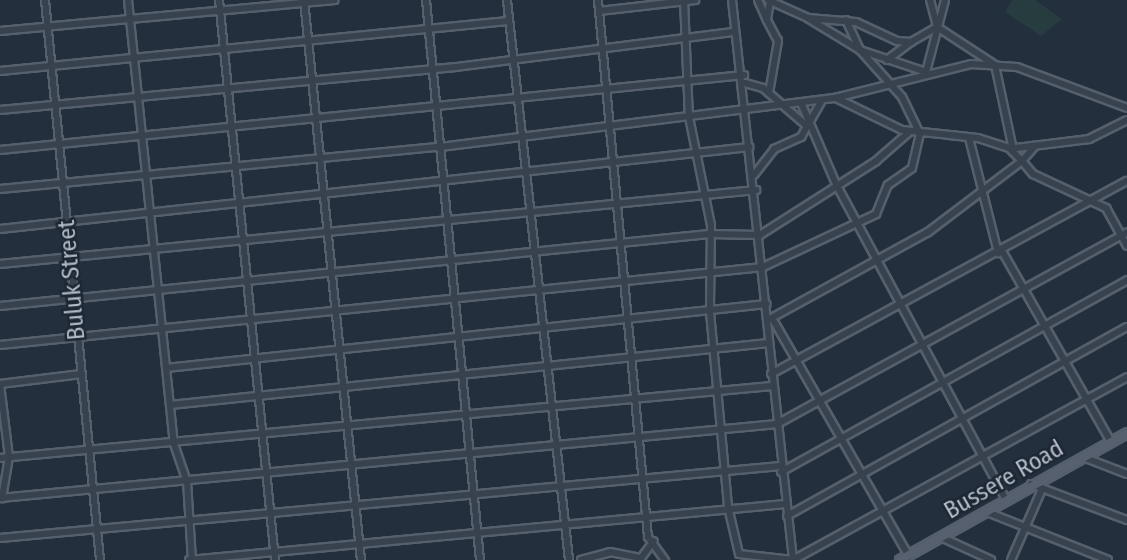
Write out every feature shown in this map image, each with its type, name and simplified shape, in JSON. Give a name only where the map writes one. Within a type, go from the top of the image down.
[{"type":"main road","name":"Bussere Road","points":[[904,559],[1030,484],[1127,433]]},
{"type":"street","name":"Buluk Street","points":[[45,0],[72,298],[100,560]]},
{"type":"street","points":[[128,0],[174,444],[187,481],[191,560],[728,507],[785,504]]},
{"type":"street","points":[[0,31],[130,19],[219,4],[335,0]]},
{"type":"street","points":[[426,0],[480,560]]},
{"type":"street","points":[[507,0],[569,560]]},
{"type":"street","points":[[598,0],[609,129],[624,246],[627,321],[647,516],[654,541],[665,560]]},
{"type":"street","points":[[599,11],[695,0]]},
{"type":"street","points":[[733,0],[734,32],[745,79],[745,110],[770,319],[772,386],[793,560]]},
{"type":"street","points":[[758,0],[778,41],[769,93]]},
{"type":"street","points":[[766,20],[769,0],[808,18],[860,50],[926,72]]},
{"type":"street","points":[[930,0],[937,27],[995,65],[1014,149],[1022,161],[1033,174],[1106,208],[1124,233],[1127,246]]},
{"type":"street","points":[[926,72],[945,0]]},
{"type":"street","points":[[684,1],[689,117],[705,195],[709,234],[710,312],[717,390],[728,507],[739,557],[793,560],[1127,377]]},
{"type":"street","points":[[304,2],[361,560]]},
{"type":"street","points":[[219,4],[256,396],[273,511],[275,560]]},
{"type":"street","points":[[808,18],[845,20],[911,42]]},
{"type":"street","points":[[0,345],[336,310],[541,293],[625,284],[710,270],[763,267],[876,214],[888,185],[909,172],[920,134],[892,82],[860,50],[845,20]]},
{"type":"street","points":[[0,71],[509,21]]},
{"type":"street","points":[[887,60],[937,27]]},
{"type":"street","points":[[0,110],[514,60],[734,32]]},
{"type":"street","points":[[754,175],[774,149],[808,128],[821,102],[926,72],[995,65],[1071,83],[1127,108]]},
{"type":"street","points":[[0,150],[686,80],[745,79],[769,93],[808,128]]},
{"type":"street","points":[[0,188],[320,160],[609,129],[802,105],[836,98],[909,132],[969,138],[1014,149],[1089,139],[1127,120]]},
{"type":"street","points":[[802,105],[808,128],[835,184],[985,455],[1006,500]]},
{"type":"street","points":[[0,306],[624,246],[709,234],[760,235],[909,132]]},
{"type":"street","points":[[969,138],[979,197],[1000,252],[1023,287],[1111,442]]},
{"type":"street","points":[[770,319],[877,259],[979,197],[1022,161],[1035,146]]},
{"type":"street","points":[[0,229],[238,203],[444,185],[750,147]]},
{"type":"street","points":[[771,374],[899,301],[1000,252],[1127,181]]},
{"type":"street","points":[[0,264],[620,206],[756,190]]},
{"type":"street","points":[[81,374],[0,384],[9,457],[1,498],[93,493],[351,463],[777,424],[1124,233]]},
{"type":"street","points":[[0,538],[273,511],[472,495],[643,476],[725,469],[781,469],[1127,280]]},
{"type":"street","points":[[166,368],[767,304]]},
{"type":"street","points":[[770,319],[799,358],[822,399],[884,512],[904,559]]},
{"type":"street","points":[[787,516],[1127,327]]},
{"type":"street","points":[[170,405],[714,353],[769,343]]},
{"type":"street","points":[[0,458],[263,436],[772,386]]},
{"type":"street","points":[[1083,456],[1127,474]]},
{"type":"street","points":[[1030,484],[1127,520]]},
{"type":"street","points":[[1011,560],[1042,489]]},
{"type":"street","points":[[987,512],[1108,560]]},
{"type":"street","points":[[943,538],[991,560]]},
{"type":"street","points":[[581,560],[610,552],[641,558],[654,541]]},
{"type":"green space","points":[[1012,0],[1035,0],[1062,19],[1041,36],[1005,12]]}]
